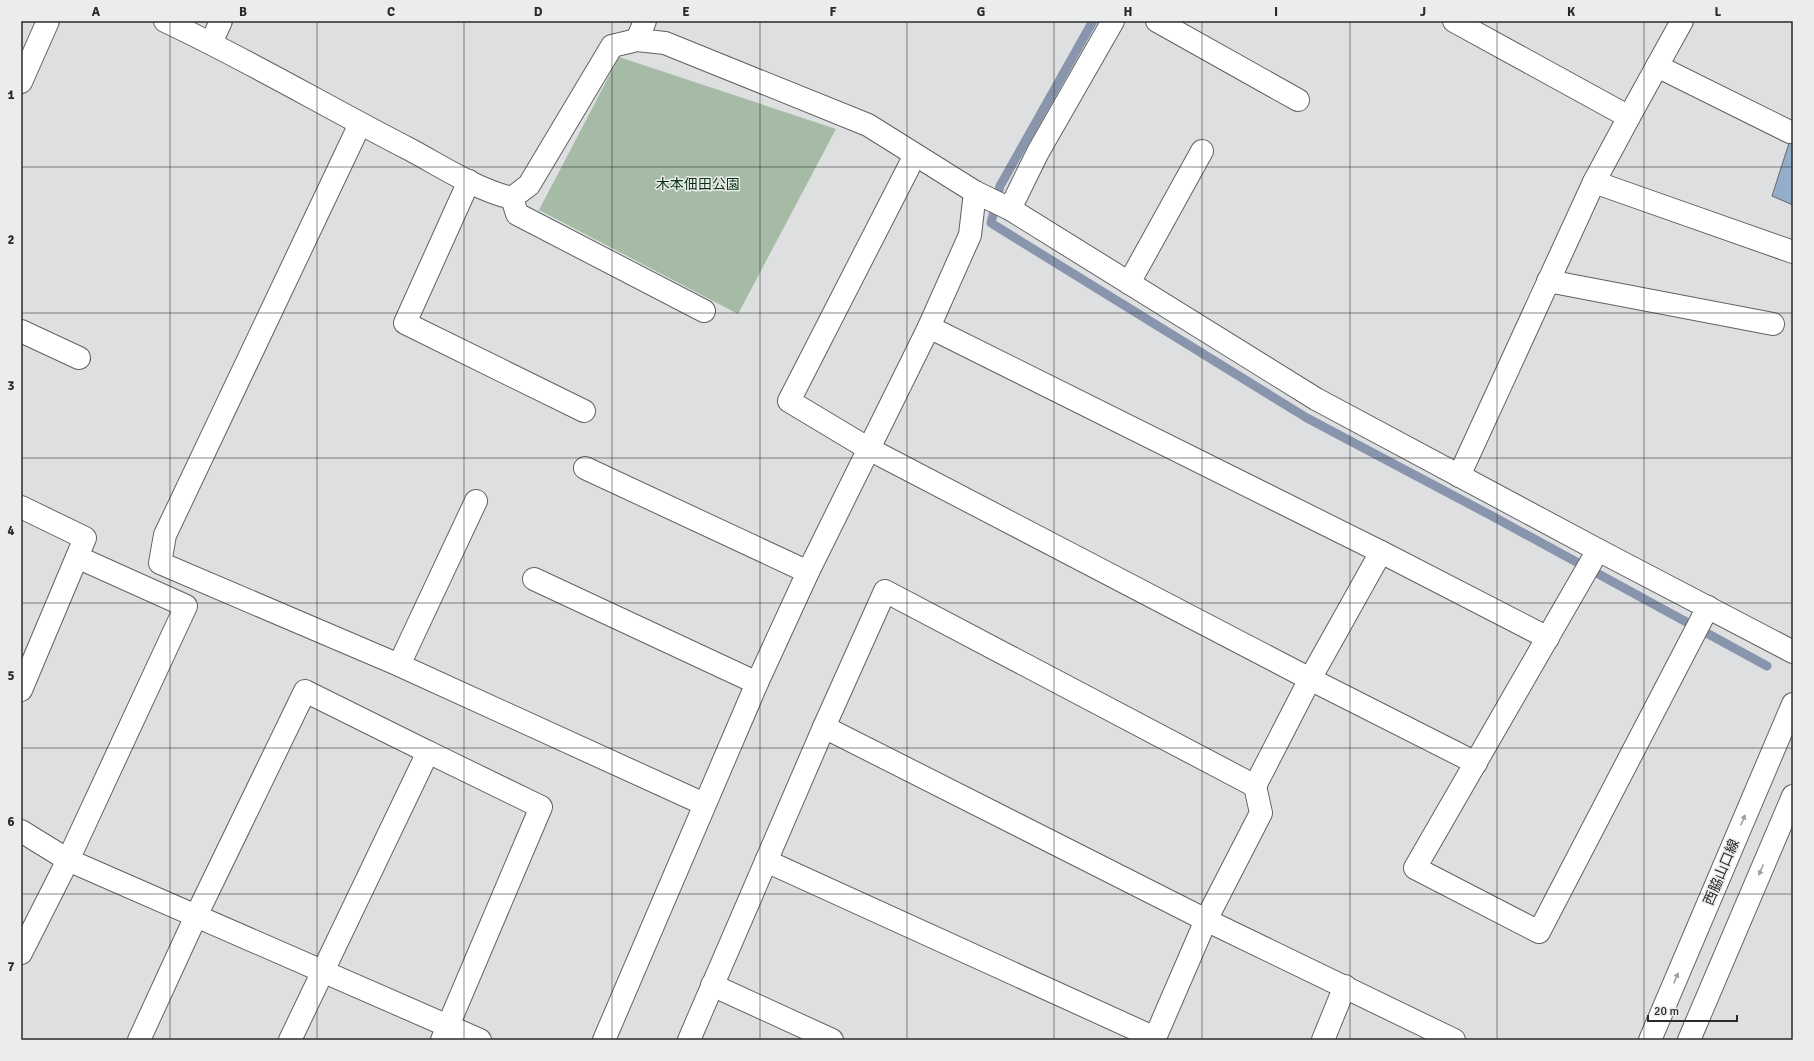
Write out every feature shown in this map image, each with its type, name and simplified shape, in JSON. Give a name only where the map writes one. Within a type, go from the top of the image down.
[{"type":"street","points":[[21,82],[48,21]]},
{"type":"street","points":[[165,21],[211,43],[469,181],[498,195],[512,198]]},
{"type":"street","points":[[211,43],[221,21]]},
{"type":"street","points":[[604,1040],[757,683],[808,572],[929,328],[970,235],[993,200],[1038,152],[1113,21]]},
{"type":"street","points":[[1157,21],[1298,100]]},
{"type":"street","points":[[1454,21],[1629,117]]},
{"type":"street","points":[[1459,476],[1594,182],[1682,21]]},
{"type":"street","points":[[512,198],[528,185],[612,46],[641,31],[665,43],[868,125],[915,155],[993,200],[1128,282],[1316,399],[1459,476],[1596,555],[1705,613],[1793,652]]},
{"type":"street","points":[[1657,66],[1790,132]]},
{"type":"street","points":[[360,124],[165,535],[160,562],[399,665],[704,804]]},
{"type":"street","points":[[1128,282],[1202,151]]},
{"type":"street","points":[[915,155],[788,401],[869,449],[1310,679],[1476,763]]},
{"type":"street","points":[[469,181],[405,323],[584,411]]},
{"type":"street","points":[[1594,182],[1793,252]]},
{"type":"street","points":[[512,198],[517,214],[704,311]]},
{"type":"street","points":[[1548,281],[1773,324]]},
{"type":"street","points":[[929,328],[1382,552],[1548,638]]},
{"type":"street","points":[[21,331],[79,358]]},
{"type":"street","points":[[585,468],[808,572]]},
{"type":"street","points":[[399,665],[476,501]]},
{"type":"street","points":[[21,507],[85,538],[21,690]]},
{"type":"street","points":[[766,861],[1155,1039],[1206,920],[1261,813],[1255,786],[1310,679],[1382,552]]},
{"type":"street","points":[[1596,555],[1415,868],[1539,932],[1705,613]]},
{"type":"street","points":[[21,953],[68,860],[186,606],[78,557]]},
{"type":"street","points":[[534,579],[757,683]]},
{"type":"street","points":[[688,1040],[824,727],[885,591],[1255,786]]},
{"type":"street","points":[[139,1040],[196,916],[305,691],[542,807],[446,1033]]},
{"type":"street","name":"西脇山口線","points":[[1650,1040],[1793,704]]},
{"type":"street","points":[[824,727],[1206,920],[1454,1040]]},
{"type":"street","points":[[290,1040],[428,752]]},
{"type":"street","points":[[1689,1040],[1793,796]]},
{"type":"street","points":[[21,831],[68,860],[322,971],[446,1033],[480,1040]]},
{"type":"street","points":[[712,985],[832,1040]]},
{"type":"street","points":[[1323,1040],[1345,986]]},
{"type":"green space","name":"木本佃田公園","points":[[619,57],[836,129],[738,314],[539,210]]},
{"type":"building","points":[[1790,140],[1793,141],[1793,205],[1772,196]]},
{"type":"waterway","points":[[1093,21],[1000,186],[991,223],[1307,418],[1492,516],[1767,666]]}]
